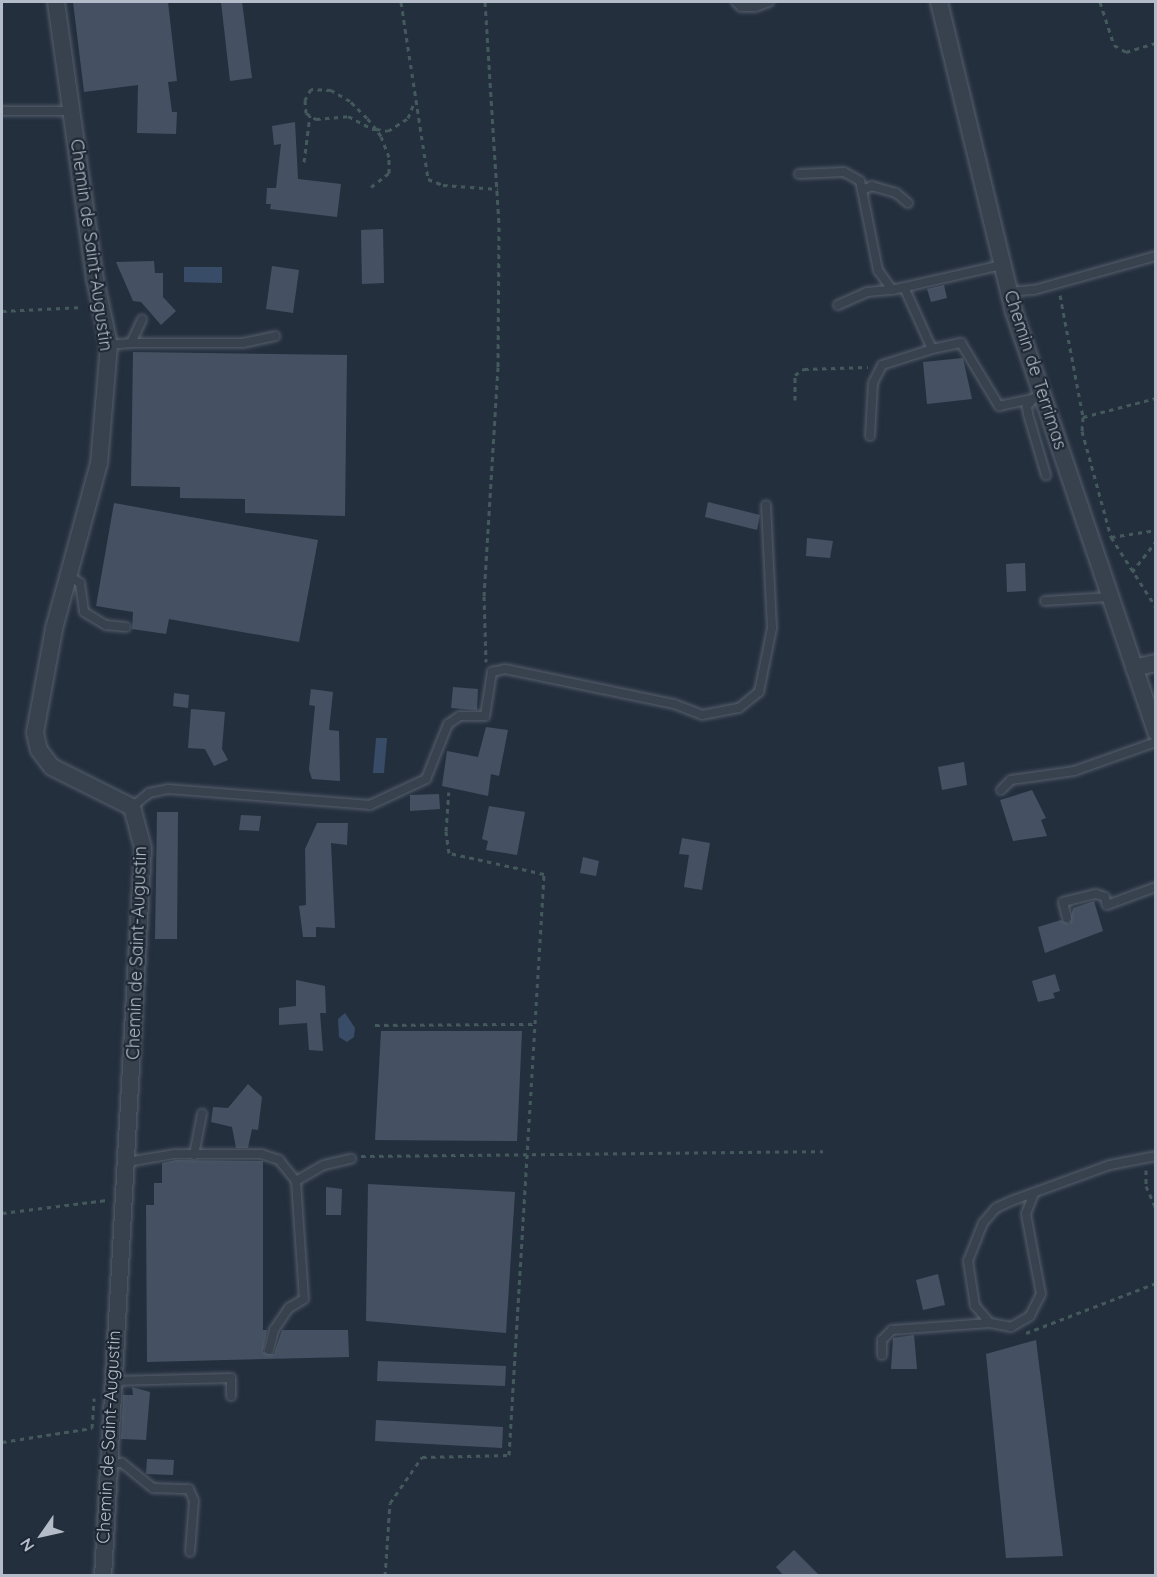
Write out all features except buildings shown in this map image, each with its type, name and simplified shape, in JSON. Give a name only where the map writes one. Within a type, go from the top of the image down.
[{"type":"street","name":"Chemin de Saint-Augustin","points":[[56,2],[109,345],[99,463],[38,698],[35,733],[39,750],[52,768],[132,807],[143,848],[103,1575]]},
{"type":"street","name":"Chemin de Terrimas","points":[[939,2],[1002,265],[1037,397],[1110,597],[1155,732]]},
{"type":"street","points":[[1134,668],[1155,663]]},
{"type":"lane","points":[[736,2],[755,7],[769,2]]},
{"type":"lane","points":[[2,111],[72,111]]},
{"type":"lane","points":[[798,174],[844,172],[860,181],[878,270],[892,290]]},
{"type":"lane","points":[[862,190],[880,188],[908,203]]},
{"type":"lane","points":[[1009,292],[1034,290],[1155,256]]},
{"type":"lane","points":[[838,305],[867,292],[892,290],[1002,265]]},
{"type":"lane","points":[[904,287],[932,349]]},
{"type":"lane","points":[[131,343],[142,319]]},
{"type":"lane","points":[[109,345],[243,343],[275,336]]},
{"type":"lane","points":[[870,436],[873,383],[882,365],[932,349],[961,343],[999,406],[1037,397]]},
{"type":"lane","points":[[1037,397],[1028,414],[1046,475]]},
{"type":"lane","points":[[132,807],[149,793],[168,789],[370,805],[426,779],[448,724],[460,716],[485,716],[492,672],[525,672],[674,704],[702,716],[739,708],[759,692],[772,628],[766,505]]},
{"type":"lane","points":[[69,576],[80,583],[84,612],[106,625],[126,627]]},
{"type":"lane","points":[[1044,601],[1110,597]]},
{"type":"lane","points":[[1001,790],[1011,780],[1074,771],[1155,742]]},
{"type":"lane","points":[[1067,918],[1063,902],[1096,894],[1105,897],[1107,905],[1155,886]]},
{"type":"lane","points":[[194,1155],[202,1114]]},
{"type":"lane","points":[[127,1162],[194,1155],[261,1154],[279,1160],[296,1181],[304,1299],[289,1308],[274,1330],[269,1350]]},
{"type":"lane","points":[[990,1323],[975,1306],[968,1261],[983,1222],[996,1208],[1110,1165],[1155,1156]]},
{"type":"lane","points":[[296,1181],[324,1165],[351,1159]]},
{"type":"lane","points":[[882,1355],[882,1340],[892,1330],[990,1323],[1011,1327],[1030,1316],[1041,1294],[1026,1214],[1034,1193]]},
{"type":"lane","points":[[113,1381],[231,1378],[231,1396]]},
{"type":"lane","points":[[108,1464],[122,1463],[153,1488],[189,1489],[194,1501],[190,1552]]},
{"type":"path","points":[[401,2],[428,179],[443,185],[498,189]]},
{"type":"path","points":[[485,2],[498,189],[498,367],[484,596],[486,662],[492,672]]},
{"type":"path","points":[[1100,2],[1114,45],[1126,52],[1155,44]]},
{"type":"path","points":[[304,162],[310,115],[304,100],[311,89],[331,90],[376,129],[389,157],[389,173],[371,188]]},
{"type":"path","points":[[310,115],[316,119],[348,116],[376,129],[399,125],[415,101]]},
{"type":"path","points":[[1070,289],[1059,292],[1083,417],[1082,431],[1111,537],[1155,607]]},
{"type":"path","points":[[2,311],[83,308],[86,298]]},
{"type":"path","points":[[795,400],[795,375],[804,369],[882,365]]},
{"type":"path","points":[[1083,417],[1155,398]]},
{"type":"path","points":[[1111,537],[1155,530]]},
{"type":"path","points":[[1132,572],[1155,541]]},
{"type":"path","points":[[384,1575],[390,1503],[422,1457],[509,1455],[544,873],[449,853],[446,831],[449,792]]},
{"type":"path","points":[[375,1025],[535,1024]]},
{"type":"path","points":[[351,1159],[528,1152],[823,1151]]},
{"type":"path","points":[[1143,1160],[1146,1186],[1155,1208]]},
{"type":"path","points":[[2,1213],[124,1198]]},
{"type":"path","points":[[1011,1327],[1029,1334],[1155,1283]]},
{"type":"path","points":[[2,1442],[92,1428],[95,1393]]},
{"type":"water","points":[[184,267],[222,267],[222,283],[184,282]]},
{"type":"water","points":[[376,738],[387,738],[384,773],[373,773]]},
{"type":"water","points":[[345,1013],[355,1028],[354,1037],[347,1042],[339,1037],[338,1019]]}]
